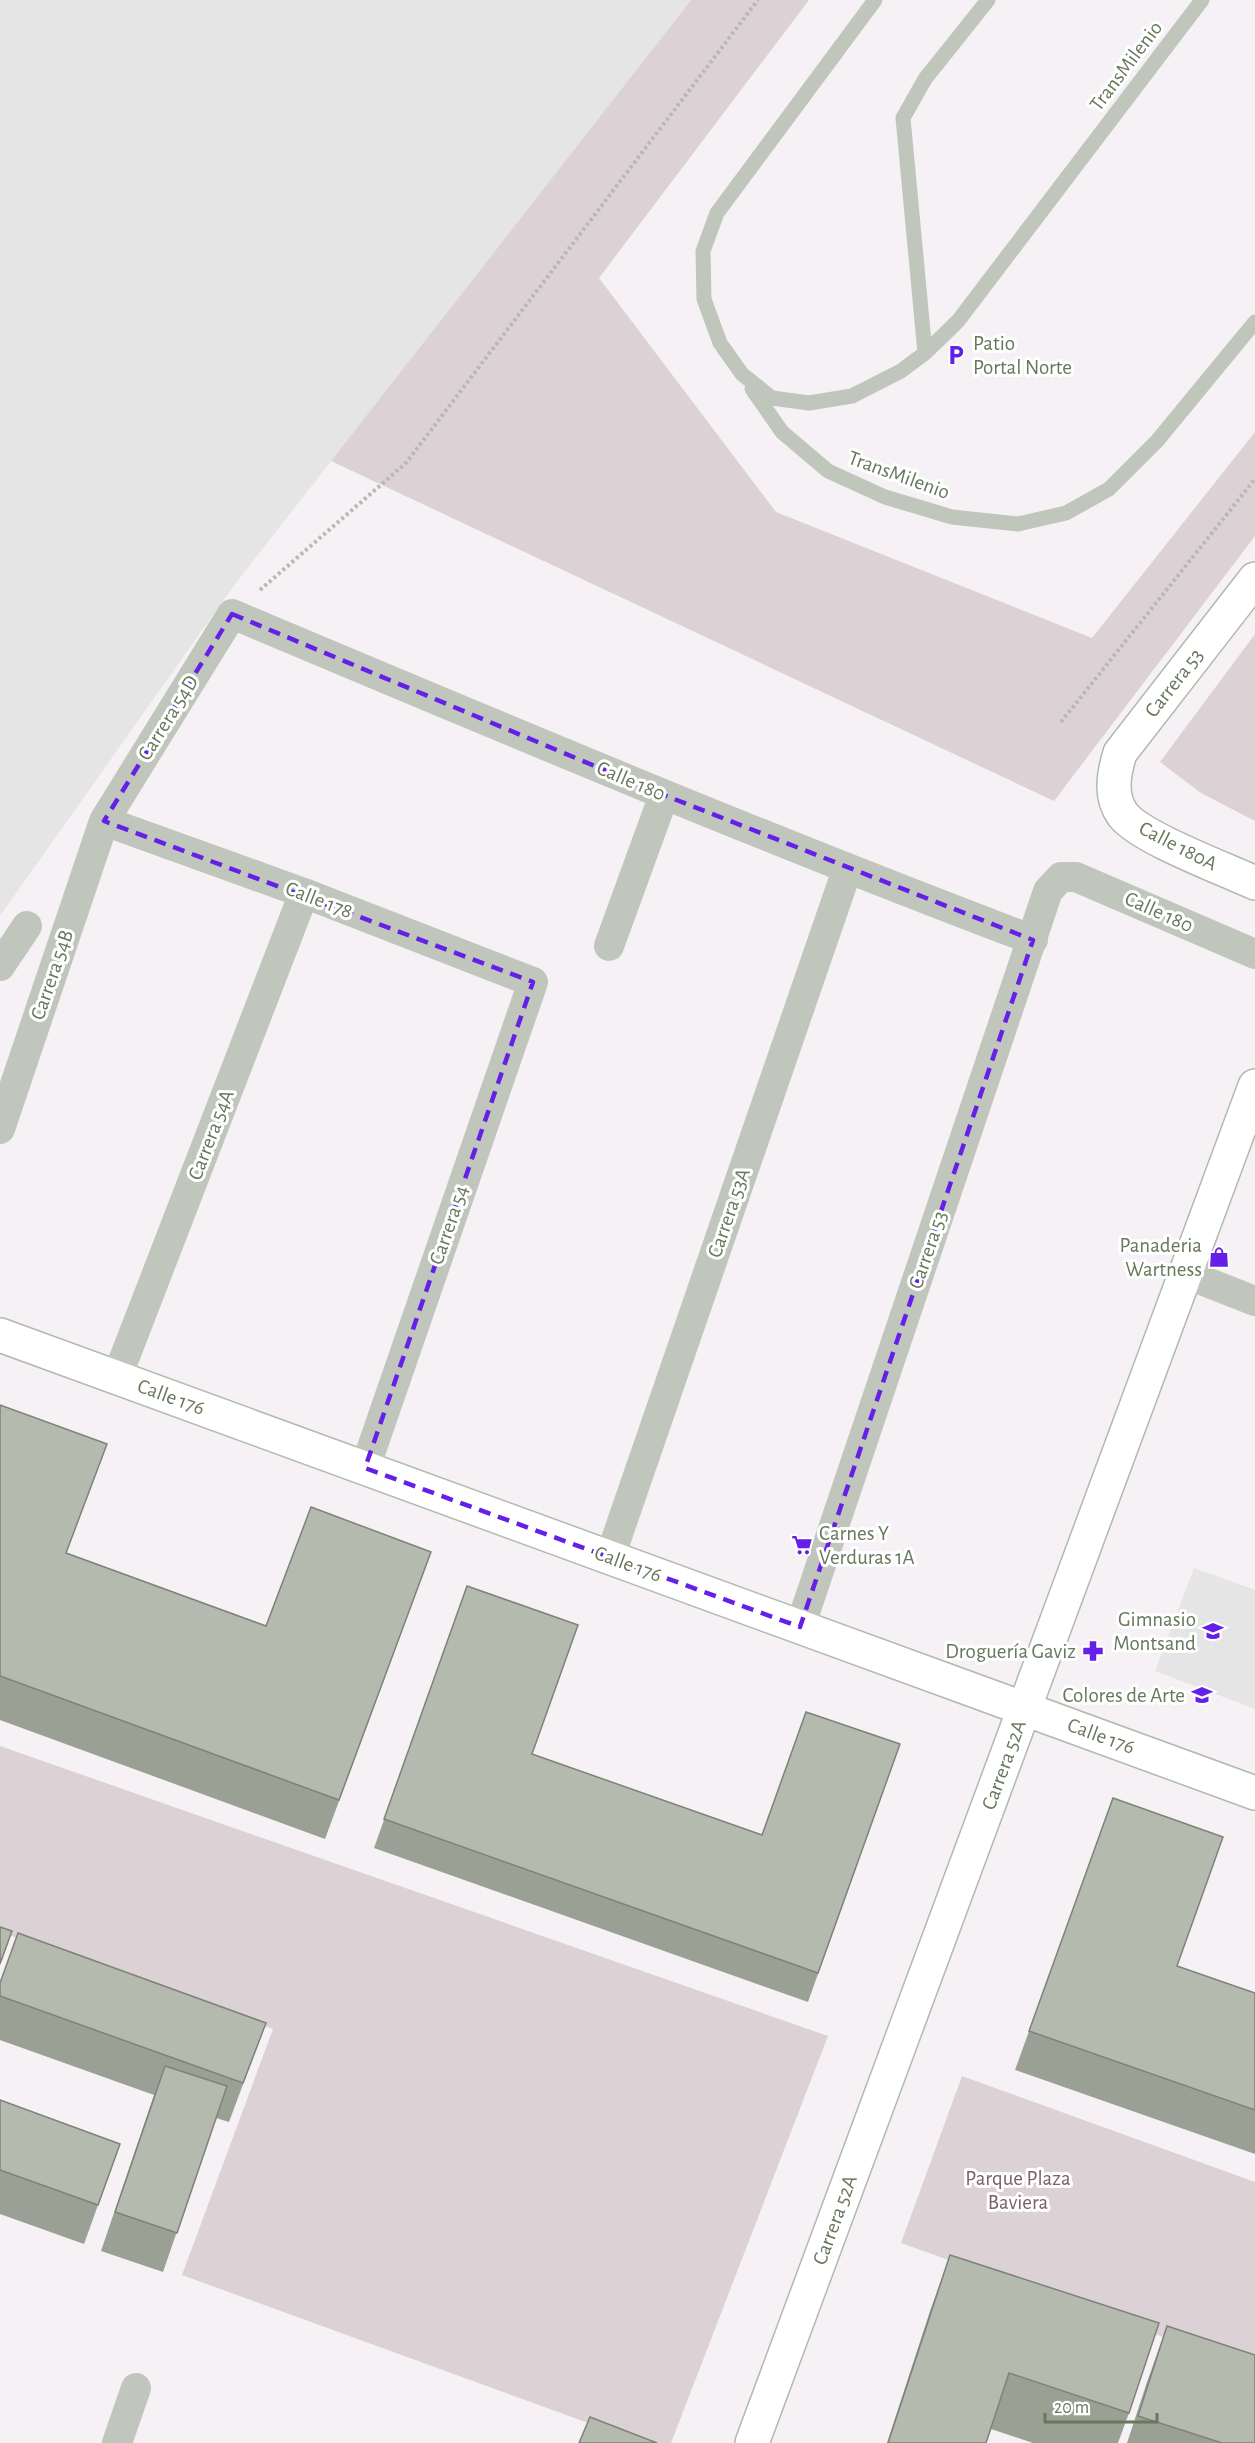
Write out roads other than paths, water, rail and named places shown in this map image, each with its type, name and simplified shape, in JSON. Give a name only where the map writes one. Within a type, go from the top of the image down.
[{"type":"street","name":"Carrera 53","points":[[1114,795],[1114,773],[1120,753],[1255,579]]},
{"type":"street","name":"Calle 180","points":[[232,614],[847,870],[1033,940]]},
{"type":"street","name":"Carrera 54D","points":[[104,821],[232,614]]},
{"type":"street","points":[[609,946],[664,795]]},
{"type":"street","name":"Calle 180A","points":[[1114,795],[1123,814],[1141,831],[1255,883]]},
{"type":"street","name":"Calle 178","points":[[104,821],[304,893],[533,982]]},
{"type":"street","name":"Carrera 54B","points":[[0,1129],[104,821]]},
{"type":"street","name":"Carrera 53A","points":[[610,1557],[847,870]]},
{"type":"street","name":"Carrera 53","points":[[800,1626],[1048,891],[1061,877]]},
{"type":"street","name":"Calle 180","points":[[1061,877],[1076,877],[1255,954]]},
{"type":"street","name":"Carrera 54A","points":[[117,1377],[304,893]]},
{"type":"street","points":[[0,966],[27,926]]},
{"type":"street","name":"Carrera 54","points":[[365,1468],[533,982]]},
{"type":"street","name":"Carrera 52A","points":[[752,2443],[1255,1086]]},
{"type":"street","points":[[1186,1274],[1255,1301]]},
{"type":"street","name":"Calle 176","points":[[0,1335],[1254,1789]]},
{"type":"street","points":[[117,2443],[136,2388]]},
{"type":"lane","name":"TransMilenio","points":[[875,0],[717,213],[703,251],[704,299],[720,344],[782,432],[828,471],[885,497],[952,517],[1018,524],[1066,513],[1109,489],[1157,441],[1255,322]]},
{"type":"lane","points":[[925,353],[903,118],[925,80],[988,0]]},
{"type":"lane","name":"TransMilenio","points":[[742,375],[772,398],[809,403],[852,396],[901,371],[925,353],[958,321],[1202,0]]},
{"type":"place","name":"Patio Portal Norte","points":[[956,355]]},
{"type":"place","name":"Panaderia Wartness","points":[[1219,1257]]},
{"type":"place","name":"Carnes Y Verduras 1A","points":[[802,1545]]},
{"type":"place","name":"Gimnasio Montsand","points":[[1213,1631]]},
{"type":"place","name":"Droguería Gaviz","points":[[1093,1651]]},
{"type":"place","name":"Colores de Arte","points":[[1202,1695]]},
{"type":"park label","name":"Parque Plaza Baviera","points":[[1018,2190]]}]
